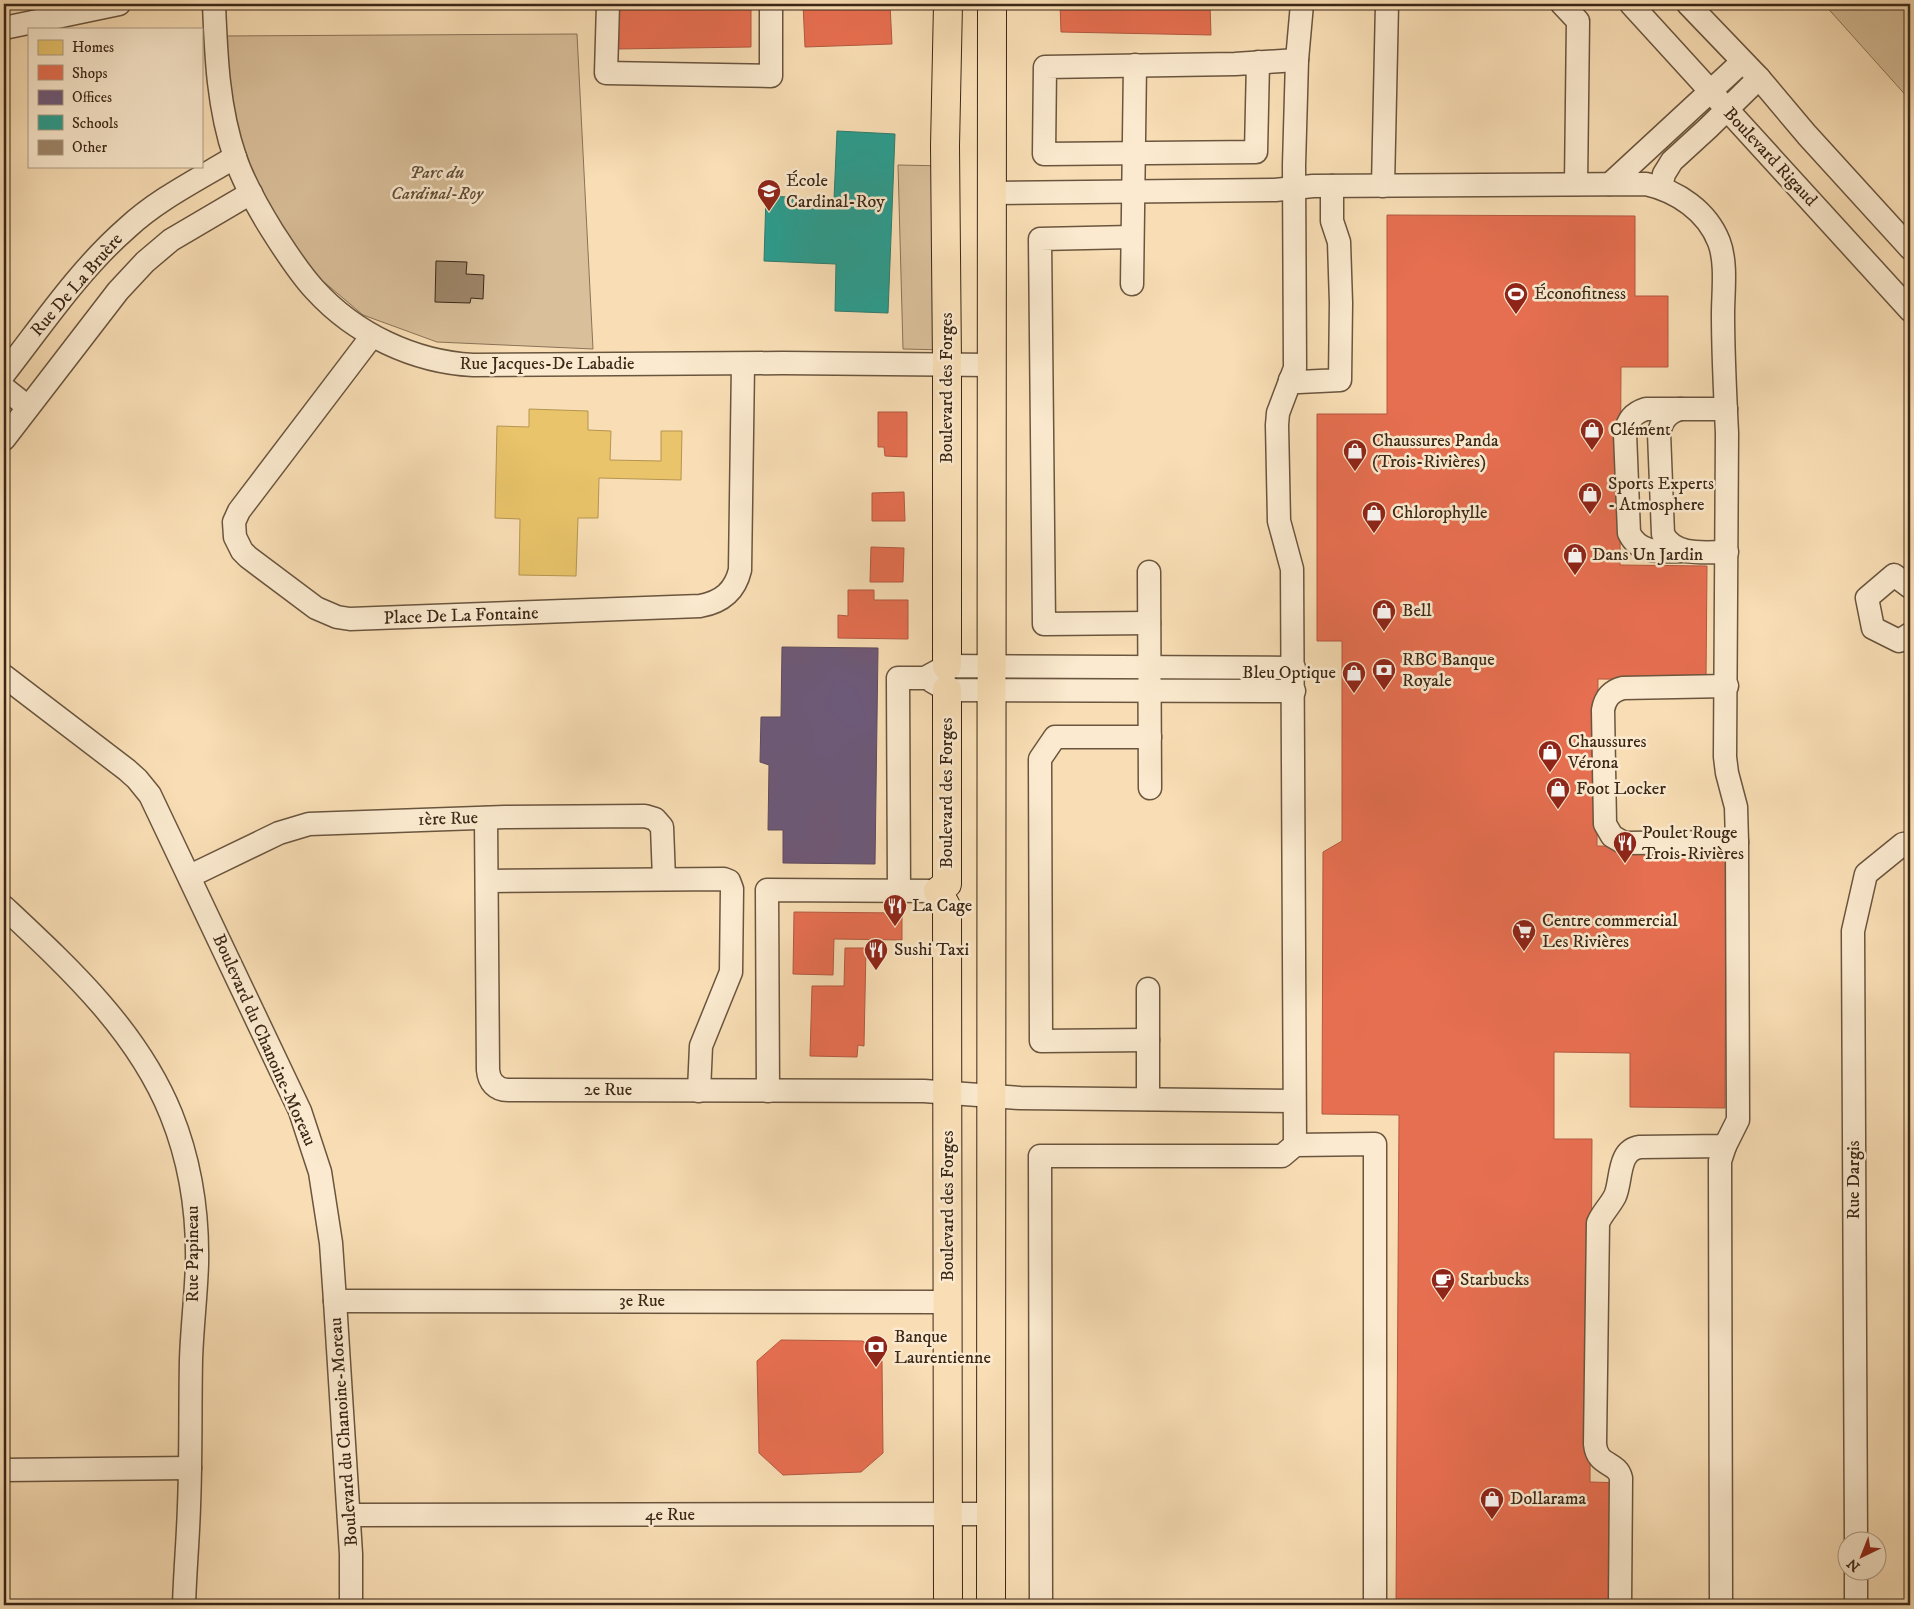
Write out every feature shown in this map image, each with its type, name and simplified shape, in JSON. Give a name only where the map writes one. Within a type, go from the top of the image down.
[{"type":"main road","name":"Boulevard des Forges","points":[[948,4],[945,146],[947,364],[940,678],[947,884],[938,891],[947,908],[948,1605]]},
{"type":"main road","points":[[991,1605],[992,4]]},
{"type":"street","points":[[4,28],[119,4]]},
{"type":"street","name":"Rue Jacques-De Labadie","points":[[214,4],[216,53],[221,97],[235,157],[251,193],[277,238],[315,290],[339,312],[372,336],[420,355],[460,364],[992,365]]},
{"type":"street","points":[[608,4],[606,73],[770,76],[771,4]]},
{"type":"street","points":[[1295,1144],[1292,569],[1279,521],[1276,425],[1278,413],[1295,368],[1294,189],[1297,60],[1302,4]]},
{"type":"street","points":[[1383,186],[1387,4]]},
{"type":"street","points":[[1562,4],[1578,22],[1576,184]]},
{"type":"street","name":"Boulevard Rigaud","points":[[1631,4],[1910,310]]},
{"type":"street","points":[[1688,4],[1759,78],[1807,135],[1910,248]]},
{"type":"street","points":[[1258,62],[1256,152],[1044,154],[1044,67],[1297,60]]},
{"type":"street","points":[[1610,184],[1742,62]]},
{"type":"street","points":[[1132,284],[1131,238],[1135,65]]},
{"type":"street","points":[[1654,186],[1672,161],[1759,78]]},
{"type":"street","points":[[1654,186],[1646,172],[1650,158],[1663,137]]},
{"type":"street","name":"Rue De La Bruère","points":[[4,374],[90,265],[128,227],[168,198],[235,157]]},
{"type":"street","points":[[991,193],[1294,189],[1332,186],[1576,184],[1654,186],[1688,203],[1699,212],[1708,222],[1720,244],[1723,269],[1724,383],[1728,454],[1726,765],[1736,807],[1737,842],[1738,1120],[1720,1161],[1721,1605]]},
{"type":"street","points":[[1290,380],[1299,382],[1340,380],[1341,303],[1339,242],[1332,221],[1332,186]]},
{"type":"street","name":"Rue De La Bruère","points":[[4,439],[118,291],[144,262],[171,240],[251,193]]},
{"type":"street","points":[[1131,238],[1040,239],[1044,624],[1149,623]]},
{"type":"street","name":"Place De La Fontaine","points":[[372,336],[239,510],[234,528],[238,544],[248,558],[316,608],[337,617],[350,619],[700,606],[719,600],[733,588],[738,579],[741,560],[743,364]]},
{"type":"street","points":[[4,388],[28,408]]},
{"type":"street","points":[[1726,409],[1646,409],[1637,412],[1628,423],[1626,433],[1628,528],[1631,538],[1642,549],[1651,551],[1727,552]]},
{"type":"street","points":[[1680,409],[1671,412],[1664,419],[1659,433],[1661,528],[1668,543],[1676,549],[1685,551]]},
{"type":"street","points":[[1149,572],[1150,788]]},
{"type":"street","points":[[1910,587],[1894,575],[1867,598],[1873,628],[1899,641],[1910,634]]},
{"type":"street","points":[[899,891],[898,678],[992,678],[1150,667],[1294,668]]},
{"type":"street","name":"Boulevard du Chanoine-Moreau","points":[[4,676],[137,779],[156,805],[289,1087],[311,1142],[324,1192],[331,1243],[349,1515],[351,1605]]},
{"type":"street","points":[[992,678],[1150,690],[1294,691]]},
{"type":"street","points":[[1727,686],[1623,688],[1615,691],[1607,698],[1603,710],[1605,824],[1612,836],[1624,843],[1737,842]]},
{"type":"street","points":[[1148,1040],[1041,1041],[1040,759],[1056,737],[1150,737]]},
{"type":"street","name":"1ère Rue","points":[[190,876],[279,833],[309,824],[486,818],[651,817],[662,827],[664,879]]},
{"type":"street","name":"2e Rue","points":[[486,818],[488,1070],[492,1083],[503,1090],[924,1091],[1020,1098],[1294,1101]]},
{"type":"street","name":"Rue Dargis","points":[[1856,1532],[1853,930],[1866,874],[1903,844],[1910,843]]},
{"type":"street","points":[[487,881],[664,879],[724,879],[729,881],[732,886],[731,972],[701,1046],[700,1090]]},
{"type":"street","points":[[768,1091],[767,890],[938,891]]},
{"type":"street","name":"Rue Papineau","points":[[4,907],[51,951],[109,1012],[150,1072],[171,1114],[187,1164],[193,1198],[197,1264],[191,1359],[190,1468],[184,1605]]},
{"type":"street","points":[[1148,989],[1148,1100]]},
{"type":"street","points":[[1041,1605],[1040,1156],[1282,1156],[1295,1144],[1376,1144],[1374,1605]]},
{"type":"street","points":[[1620,1605],[1621,1478],[1617,1469],[1598,1457],[1595,1444],[1598,1223],[1616,1192],[1625,1158],[1631,1150],[1640,1147],[1725,1146]]},
{"type":"street","name":"3e Rue","points":[[335,1301],[948,1302]]},
{"type":"street","points":[[4,1470],[190,1468]]},
{"type":"street","name":"4e Rue","points":[[349,1515],[991,1514]]},
{"type":"street","points":[[1856,1582],[1856,1605]]},
{"type":"green space","points":[[1824,4],[1910,4],[1910,100]]},
{"type":"green space","name":"Parc du Cardinal-Roy","points":[[577,34],[593,349],[437,342],[363,315],[311,271],[242,179],[221,36]]},
{"type":"green space","points":[[898,165],[946,166],[946,350],[903,349]]},
{"type":"building: Homes","points":[[529,409],[588,411],[588,430],[611,431],[610,460],[661,461],[661,431],[682,431],[681,480],[599,478],[598,518],[578,518],[576,576],[519,575],[520,519],[495,518],[497,426],[529,427]]},
{"type":"building: Shops","points":[[615,4],[751,4],[751,47],[616,49]]},
{"type":"building: Shops","points":[[803,4],[890,4],[892,44],[805,47]]},
{"type":"building: Shops","points":[[1060,4],[1210,4],[1211,35],[1061,32]]},
{"type":"building: Shops","name":"Centre commercial Les Rivières","points":[[1387,215],[1635,216],[1635,296],[1668,296],[1668,367],[1621,367],[1620,565],[1707,566],[1706,680],[1598,679],[1597,846],[1726,848],[1725,1108],[1630,1107],[1630,1053],[1554,1052],[1554,1139],[1592,1139],[1590,1482],[1627,1483],[1626,1605],[1396,1605],[1399,1115],[1322,1114],[1323,852],[1342,841],[1342,641],[1317,641],[1317,414],[1387,414]]},
{"type":"building: Shops","points":[[878,412],[907,412],[907,457],[885,456],[884,447],[878,447]]},
{"type":"building: Shops","points":[[904,492],[905,521],[872,521],[872,493]]},
{"type":"building: Shops","points":[[871,547],[904,548],[903,582],[870,582]]},
{"type":"building: Shops","points":[[848,590],[874,590],[874,600],[908,600],[908,639],[838,638],[838,615],[848,616]]},
{"type":"building: Shops","points":[[794,912],[902,913],[902,940],[834,939],[833,975],[793,974]]},
{"type":"building: Shops","points":[[845,948],[866,948],[864,1046],[858,1045],[857,1057],[810,1056],[812,986],[844,986]]},
{"type":"building: Shops","points":[[781,1340],[863,1341],[882,1361],[883,1453],[861,1472],[783,1475],[759,1453],[757,1361]]},
{"type":"building: Offices","points":[[782,647],[878,648],[875,864],[783,863],[783,830],[768,830],[769,765],[760,762],[761,717],[781,717]]},
{"type":"building: Schools","points":[[837,131],[895,134],[888,313],[835,311],[836,264],[764,261],[766,196],[834,199]]},
{"type":"building: Other","points":[[436,261],[467,262],[466,274],[484,275],[483,299],[471,298],[470,303],[435,302]]},
{"type":"place","name":"École Cardinal-Roy","points":[[769,212]]},
{"type":"place","name":"Éconofitness","points":[[1516,315]]},
{"type":"place","name":"Clément","points":[[1592,451]]},
{"type":"place","name":"Chaussures Panda (Trois-Rivières)","points":[[1355,472]]},
{"type":"place","name":"Sports Experts - Atmosphere","points":[[1590,515]]},
{"type":"place","name":"Chlorophylle","points":[[1374,534]]},
{"type":"place","name":"Dans Un Jardin","points":[[1575,576]]},
{"type":"place","name":"Bell","points":[[1384,632]]},
{"type":"place","name":"RBC Banque Royale","points":[[1384,691]]},
{"type":"place","name":"Bleu Optique","points":[[1354,694]]},
{"type":"place","name":"Chaussures Vérona","points":[[1550,773]]},
{"type":"place","name":"Foot Locker","points":[[1558,810]]},
{"type":"place","name":"Poulet Rouge Trois-Rivières","points":[[1625,864]]},
{"type":"place","name":"La Cage","points":[[895,927]]},
{"type":"place","name":"Centre commercial Les Rivières","points":[[1524,952]]},
{"type":"place","name":"Sushi Taxi","points":[[876,971]]},
{"type":"place","name":"Starbucks","points":[[1443,1301]]},
{"type":"place","name":"Banque Laurentienne","points":[[876,1368]]},
{"type":"place","name":"Dollarama","points":[[1492,1520]]}]
